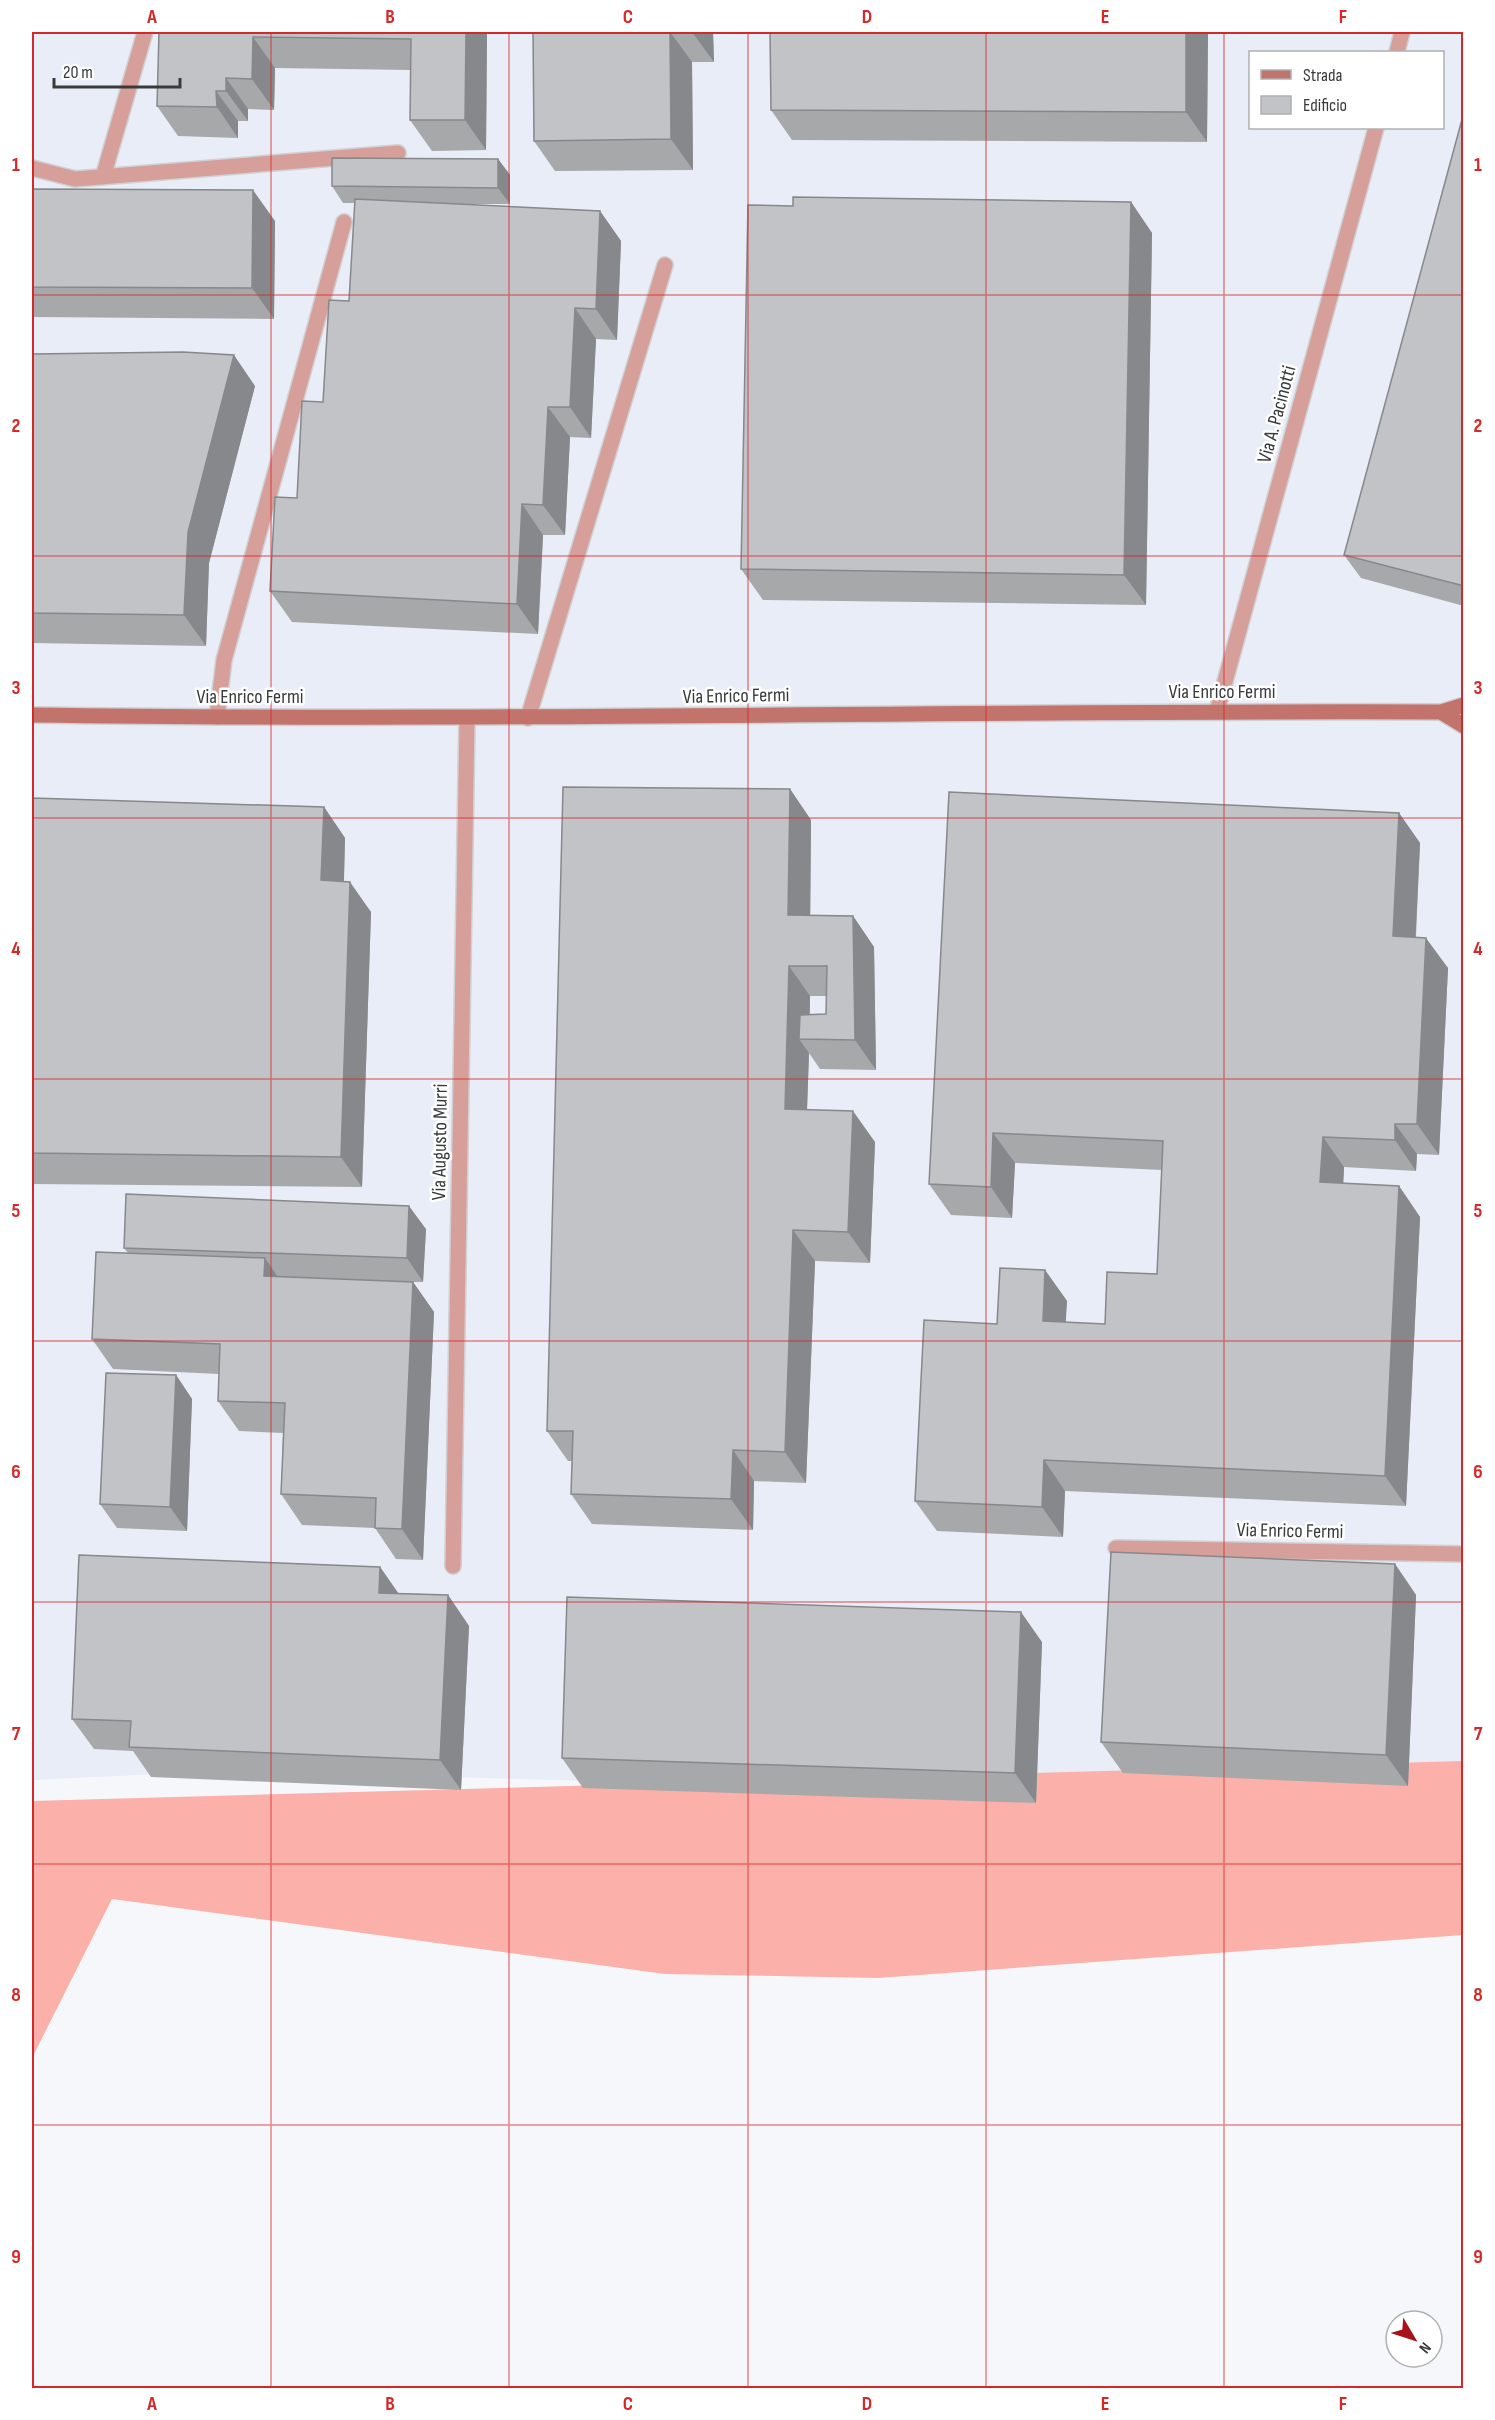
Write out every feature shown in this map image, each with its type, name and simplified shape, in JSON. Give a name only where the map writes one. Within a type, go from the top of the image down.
[{"type":"street","points":[[103,177],[145,32]]},
{"type":"street","points":[[1397,51],[1402,32]]},
{"type":"street","name":"Via A. Pacinotti","points":[[1217,711],[1376,129]]},
{"type":"street","points":[[32,168],[75,179],[398,153]]},
{"type":"street","points":[[217,717],[224,660],[344,222]]},
{"type":"street","points":[[528,718],[665,266]]},
{"type":"street","name":"Via Enrico Fermi","points":[[32,715],[467,719],[1217,711],[1441,712],[1464,705]]},
{"type":"street","points":[[1441,712],[1464,726]]},
{"type":"street","name":"Via Augusto Murri","points":[[453,1566],[467,719]]},
{"type":"street","name":"Via Enrico Fermi","points":[[1116,1548],[1464,1554]]},
{"type":"shaded area","points":[[32,32],[1463,32],[1463,1776],[1208,1798],[224,1771],[32,1780]]},
{"type":"shaded area","points":[[1463,1761],[1463,1935],[878,1978],[665,1974],[112,1899],[32,2058],[32,1801]]},
{"type":"building","points":[[159,32],[466,32],[465,120],[410,120],[411,39],[253,37],[252,79],[226,78],[226,91],[216,91],[217,107],[157,106]]},
{"type":"building","points":[[533,32],[670,32],[671,139],[534,141]]},
{"type":"building","points":[[770,32],[1186,32],[1186,112],[771,110]]},
{"type":"building","points":[[1464,112],[1464,586],[1344,555]]},
{"type":"building","points":[[332,158],[498,159],[498,188],[332,186]]},
{"type":"building","points":[[32,189],[253,190],[252,288],[32,287]]},
{"type":"building","points":[[793,197],[1131,202],[1124,575],[741,569],[748,205],[793,206]]},
{"type":"building","points":[[355,199],[600,211],[596,309],[575,308],[570,407],[548,407],[543,505],[522,504],[517,604],[270,591],[275,497],[297,498],[302,401],[323,402],[329,300],[349,301]]},
{"type":"building","points":[[183,352],[234,355],[188,532],[184,615],[32,613],[32,354]]},
{"type":"building","points":[[563,787],[790,789],[788,915],[853,916],[855,1040],[799,1039],[800,1015],[826,1014],[827,966],[789,966],[785,1109],[853,1111],[848,1232],[793,1230],[785,1452],[733,1450],[731,1499],[571,1494],[573,1431],[547,1431]]},
{"type":"building","points":[[949,792],[1399,813],[1393,936],[1426,938],[1417,1124],[1395,1124],[1395,1140],[1323,1137],[1320,1182],[1399,1186],[1385,1476],[1044,1460],[1042,1507],[915,1501],[924,1320],[997,1324],[1000,1268],[1045,1270],[1043,1321],[1105,1324],[1107,1272],[1157,1274],[1163,1141],[993,1133],[991,1187],[929,1184]]},
{"type":"building","points":[[32,798],[324,807],[321,880],[350,882],[341,1157],[32,1153]]},
{"type":"building","points":[[126,1194],[409,1206],[407,1258],[124,1248]]},
{"type":"building","points":[[96,1252],[265,1258],[264,1276],[413,1282],[402,1529],[375,1528],[376,1498],[281,1494],[285,1403],[218,1401],[220,1344],[92,1339]]},
{"type":"building","points":[[106,1373],[176,1375],[170,1507],[100,1504]]},
{"type":"building","points":[[1111,1552],[1395,1564],[1386,1755],[1101,1742]]},
{"type":"building","points":[[79,1555],[380,1567],[379,1593],[448,1595],[440,1760],[129,1747],[131,1721],[72,1719]]},
{"type":"building","points":[[567,1597],[1021,1612],[1015,1773],[562,1758]]}]
